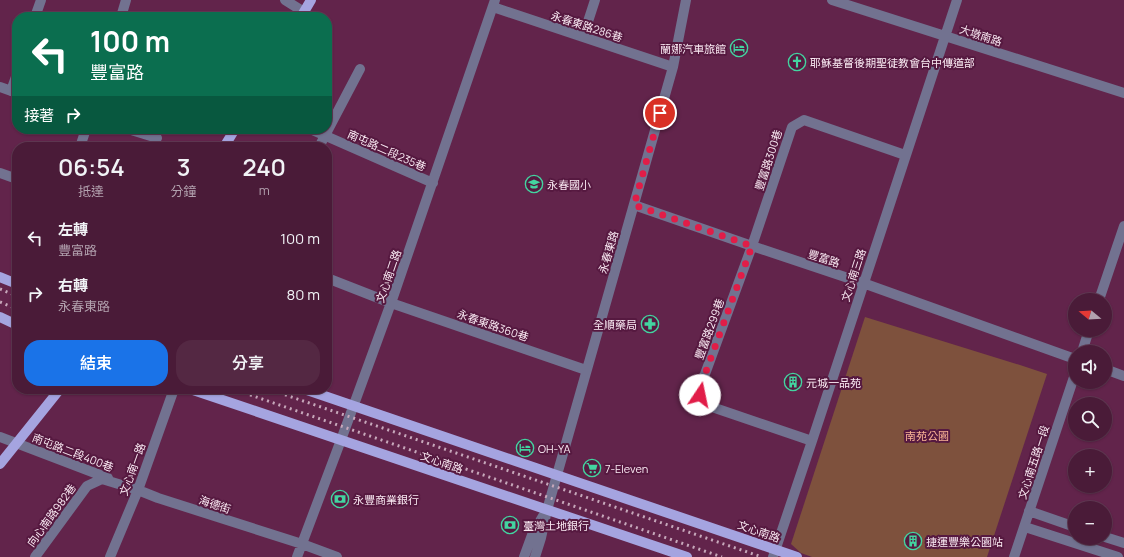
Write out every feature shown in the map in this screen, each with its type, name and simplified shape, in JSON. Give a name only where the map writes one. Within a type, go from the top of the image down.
[{"type":"main road","points":[[304,12],[311,0]]},
{"type":"main road","points":[[0,276],[12,282]]},
{"type":"main road","points":[[0,317],[12,322]]},
{"type":"main road","points":[[0,464],[56,394]]},
{"type":"main road","name":"文心南路","points":[[205,394],[687,557]]},
{"type":"main road","name":"文心南路","points":[[319,394],[557,475],[774,553],[797,557]]},
{"type":"street","points":[[37,12],[41,0]]},
{"type":"street","points":[[122,12],[126,0]]},
{"type":"street","points":[[285,0],[300,12]]},
{"type":"street","points":[[583,37],[595,0]]},
{"type":"street","name":"永春東路","points":[[535,557],[586,370],[673,67],[686,0]]},
{"type":"street","name":"大墩南路","points":[[832,0],[1124,93]]},
{"type":"street","name":"文心南三路","points":[[774,553],[957,0]]},
{"type":"street","name":"永春東路286巷","points":[[494,4],[583,37],[673,67]]},
{"type":"street","name":"文心南二路","points":[[297,557],[391,303],[494,4]]},
{"type":"street","points":[[332,124],[360,69]]},
{"type":"street","points":[[0,87],[12,91]]},
{"type":"street","name":"豐富路300巷","points":[[752,246],[792,127],[804,120],[905,155]]},
{"type":"street","points":[[144,134],[157,138]]},
{"type":"street","name":"南屯路二段235巷","points":[[321,134],[433,183]]},
{"type":"street","points":[[323,142],[326,136]]},
{"type":"street","points":[[0,173],[12,177]]},
{"type":"street","name":"豐富路","points":[[634,205],[863,283],[1068,356]]},
{"type":"street","points":[[1101,293],[1124,226]]},
{"type":"street","name":"豐富路299巷","points":[[752,246],[701,385],[700,395],[703,401],[709,406],[812,441]]},
{"type":"street","name":"永春東路360巷","points":[[332,280],[391,303],[586,370]]},
{"type":"street","points":[[1112,372],[1124,376]]},
{"type":"street","name":"文心南五路一段","points":[[1014,557],[1070,389]]},
{"type":"street","name":"文心南一路","points":[[110,557],[138,490],[172,394]]},
{"type":"street","name":"南屯路二段400巷","points":[[0,437],[138,490]]},
{"type":"street","name":"海德街","points":[[87,486],[102,479],[302,544],[337,557]]},
{"type":"street","name":"向心南路982巷","points":[[35,557],[87,486]]},
{"type":"street","name":"永春東路","points":[[524,557],[532,535],[547,510]]},
{"type":"street","points":[[1029,511],[1068,525]]},
{"type":"street","points":[[1025,527],[1118,557]]},
{"type":"street","points":[[1112,539],[1124,543]]},
{"type":"green space","name":"南苑公園","points":[[865,317],[1047,374],[987,557],[812,557],[801,553],[791,544]]},
{"type":"railway","points":[[0,289],[12,294]]},
{"type":"railway","points":[[0,302],[12,307]]},
{"type":"railway","points":[[248,394],[722,557]]},
{"type":"railway","points":[[283,394],[762,557]]},
{"type":"place","name":"蘭娜汽車旅館","points":[[739,48]]},
{"type":"place","name":"耶穌基督後期聖徒教會台中傳道部","points":[[797,62]]},
{"type":"place","name":"永春國小","points":[[534,184]]},
{"type":"place","name":"全順藥局","points":[[650,324]]},
{"type":"place","name":"元城一品苑","points":[[793,382]]},
{"type":"place","name":"OH-YA","points":[[525,448]]},
{"type":"place","name":"7-Eleven","points":[[592,468]]},
{"type":"place","name":"永豐商業銀行","points":[[340,499]]},
{"type":"place","name":"臺灣土地銀行","points":[[510,525]]},
{"type":"place","name":"捷運豐樂公園站","points":[[913,541]]},
{"type":"route","points":[[660,113],[634,205],[752,246],[701,385],[700,395]]}]
